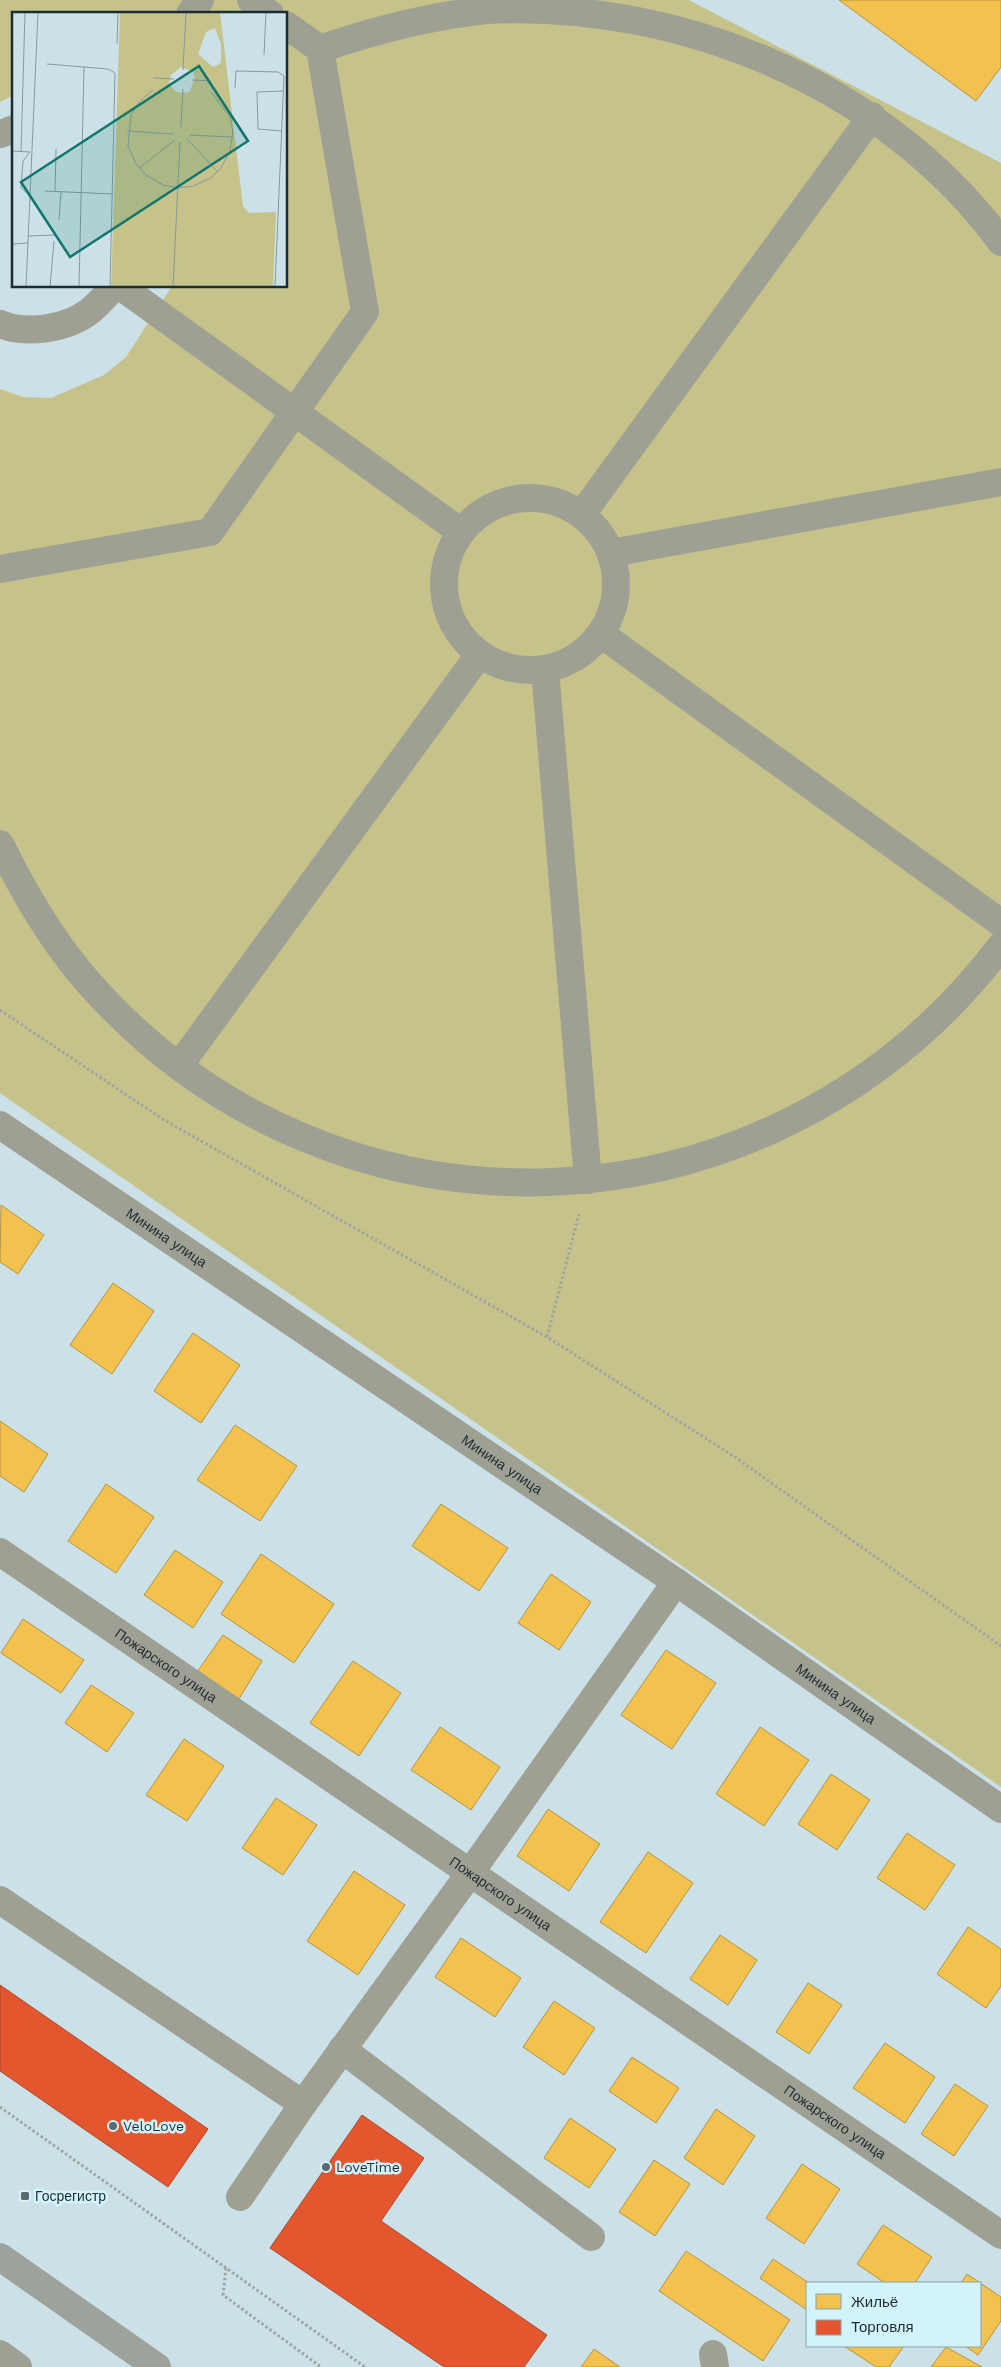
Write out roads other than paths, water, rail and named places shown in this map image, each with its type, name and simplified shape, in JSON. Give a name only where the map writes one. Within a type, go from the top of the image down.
[{"type":"main road","points":[[0,2257],[157,2367]]},
{"type":"street","points":[[191,12],[200,0]]},
{"type":"street","points":[[251,0],[267,12]]},
{"type":"street","points":[[320,49],[375,30],[431,17],[488,10],[537,8],[604,12],[662,22],[718,38],[772,58],[815,80],[872,116],[914,149],[953,186],[1001,242]]},
{"type":"street","points":[[0,569],[210,532],[365,312],[320,49],[288,26]]},
{"type":"street","points":[[582,514],[872,116]]},
{"type":"street","points":[[0,134],[12,130]]},
{"type":"street","points":[[0,324],[12,329],[52,329],[89,312],[113,288]]},
{"type":"street","points":[[123,288],[461,532]]},
{"type":"street","points":[[611,552],[1001,482]]},
{"type":"street","points":[[531,497],[558,501],[582,514],[599,531],[611,552],[617,580],[614,608],[601,634],[576,658],[544,670],[510,669],[479,655],[456,630],[444,598],[446,563],[461,532],[480,513],[504,501],[531,497]]},
{"type":"street","points":[[601,634],[1001,923]]},
{"type":"street","points":[[179,1066],[479,655]]},
{"type":"street","points":[[544,670],[588,1180]]},
{"type":"street","points":[[0,844],[17,879],[50,932],[88,981],[132,1026],[179,1066],[224,1097],[272,1123],[322,1145],[373,1162],[426,1174],[480,1181],[534,1183],[588,1180],[644,1172],[699,1158],[752,1139],[803,1116],[852,1087],[897,1054],[939,1017],[978,976],[1001,946]]},
{"type":"street","name":"Минина улица","points":[[0,1125],[676,1582],[1001,1809]]},
{"type":"street","name":"Пожарского улица","points":[[0,1552],[1001,2235]]},
{"type":"street","points":[[240,2197],[303,2104],[470,1873],[676,1582]]},
{"type":"street","points":[[0,1900],[303,2104]]},
{"type":"street","points":[[342,2049],[591,2237]]},
{"type":"street","points":[[0,2354],[18,2367]]},
{"type":"place","name":"VeloLove","points":[[113,2126]]},
{"type":"place","name":"LoveTime","points":[[326,2167]]},
{"type":"place","name":"Госрегистр","points":[[25,2196]]}]
